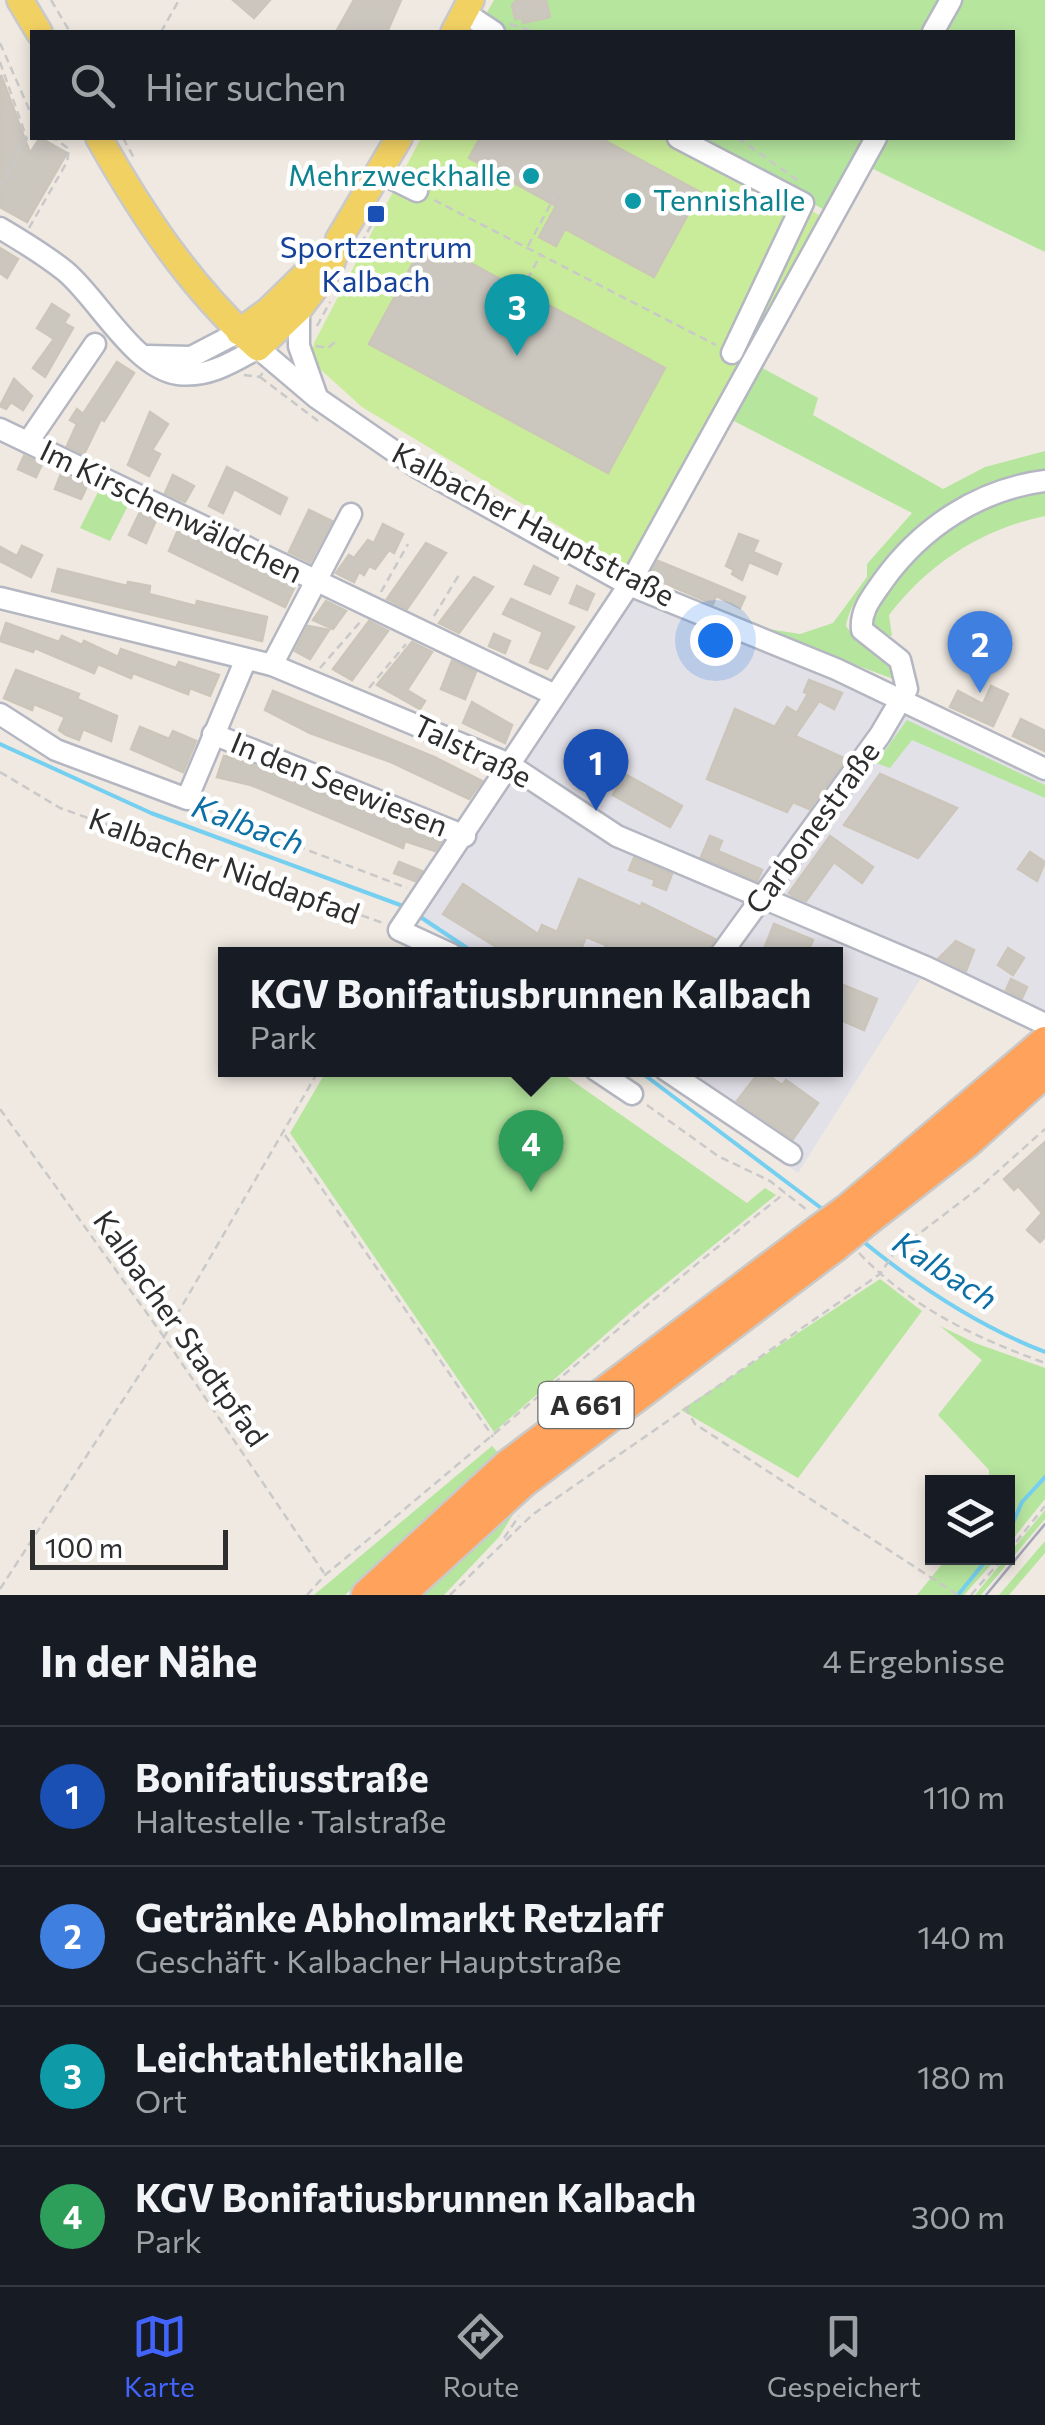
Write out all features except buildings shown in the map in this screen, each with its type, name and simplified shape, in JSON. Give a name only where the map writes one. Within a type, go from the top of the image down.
[{"type":"highway","name":"A 661","points":[[399,1595],[523,1482],[855,1217],[1042,1039]]},
{"type":"highway","name":"A 661","points":[[367,1595],[507,1466],[827,1239]]},
{"type":"main road","points":[[20,0],[37,30]]},
{"type":"main road","points":[[100,140],[155,231],[223,318],[249,340]]},
{"type":"main road","points":[[249,340],[307,319],[340,239],[399,140]]},
{"type":"main road","points":[[249,340],[340,239]]},
{"type":"street","points":[[934,30],[951,0]]},
{"type":"street","points":[[463,15],[490,30]]},
{"type":"street","points":[[682,140],[804,203],[732,354]]},
{"type":"street","points":[[400,930],[465,836],[507,763],[629,585],[683,495],[875,140]]},
{"type":"street","points":[[380,172],[418,191]]},
{"type":"street","points":[[1,230],[67,273],[110,324],[175,374],[204,374],[249,340]]},
{"type":"street","points":[[307,319],[299,346],[317,398]]},
{"type":"street","name":"Kalbacher Hauptstraße","points":[[249,340],[317,398],[417,467],[629,585],[902,699],[1045,769]]},
{"type":"street","name":"Im Kirschenwäldchen","points":[[28,442],[95,344]]},
{"type":"street","name":"Im Kirschenwäldchen","points":[[0,429],[555,694]]},
{"type":"street","points":[[902,699],[907,676],[900,660],[862,630],[866,606],[898,560],[960,509],[996,493],[1045,481]]},
{"type":"street","name":"Im Kirschenwäldchen","points":[[272,665],[351,514]]},
{"type":"street","name":"Talstraße","points":[[0,598],[272,665],[507,763],[617,836],[762,899],[1042,1039]]},
{"type":"street","name":"In den Seewiesen","points":[[187,799],[246,658]]},
{"type":"street","name":"Carbonestraße","points":[[726,947],[902,699]]},
{"type":"street","points":[[0,714],[56,750],[187,799]]},
{"type":"street","name":"In den Seewiesen","points":[[213,734],[465,836]]},
{"type":"street","name":"Kalbacher Niddapfad","points":[[400,930],[436,947]]},
{"type":"street","points":[[606,1077],[632,1094]]},
{"type":"street","points":[[676,1077],[791,1154]]},
{"type":"path","points":[[51,0],[69,30]]},
{"type":"path","points":[[162,30],[179,0]]},
{"type":"path","points":[[0,42],[30,111]]},
{"type":"path","points":[[0,62],[27,138],[0,186]]},
{"type":"path","points":[[22,242],[67,162],[69,149],[57,140]]},
{"type":"path","points":[[741,140],[790,171],[810,193]]},
{"type":"path","points":[[418,191],[732,354]]},
{"type":"path","points":[[527,248],[555,196]]},
{"type":"path","points":[[350,264],[378,214]]},
{"type":"path","points":[[522,291],[540,255]]},
{"type":"path","points":[[307,319],[332,297]]},
{"type":"path","points":[[310,352],[308,343],[322,349],[335,342]]},
{"type":"path","points":[[308,680],[373,607],[408,544]]},
{"type":"path","points":[[359,701],[423,629],[460,572]]},
{"type":"path","name":"Kalbacher Niddapfad","points":[[0,772],[60,808],[400,930]]},
{"type":"path","points":[[187,799],[210,815],[417,902]]},
{"type":"path","points":[[0,1588],[164,1337],[315,1077]]},
{"type":"path","points":[[308,1595],[325,1575],[494,1438],[649,1301],[784,1193],[770,1180],[718,1156],[632,1094]]},
{"type":"path","name":"Kalbacher Stadtpfad","points":[[0,1110],[164,1337],[325,1575]]},
{"type":"path","points":[[450,1595],[532,1514],[881,1273],[896,1252],[979,1188],[1045,1129]]},
{"type":"path","points":[[283,1132],[494,1438]]},
{"type":"path","points":[[903,1289],[930,1313],[980,1339],[1045,1363]]},
{"type":"path","points":[[684,1406],[695,1424],[958,1595]]},
{"type":"path","points":[[1015,1543],[1045,1506]]},
{"type":"path","points":[[497,1547],[522,1512]]},
{"type":"path","points":[[971,1595],[997,1565]]},
{"type":"shaded area","points":[[632,596],[902,699],[1045,769],[1045,1017],[923,975],[798,1173],[654,1077],[843,1077],[843,947],[460,947],[415,917]]},
{"type":"green space","points":[[494,0],[1045,0],[1045,252],[867,166],[838,217],[693,140],[1015,140],[1015,30],[504,30],[485,16]]},
{"type":"green space","points":[[420,140],[685,140],[828,220],[633,571],[362,407],[310,360],[314,343]]},
{"type":"green space","points":[[759,366],[818,398],[813,415],[943,489],[985,467],[1045,451],[1045,476],[924,538],[896,557],[855,601],[846,626],[854,637],[893,659],[896,680],[755,627],[800,634],[833,623],[867,577],[867,564],[912,513],[730,419]]},
{"type":"green space","points":[[101,486],[131,500],[110,541],[80,528]]},
{"type":"green space","points":[[1045,491],[1045,516],[1000,530],[958,551],[921,580],[889,615],[892,636],[870,632],[875,607],[883,594],[933,542],[983,511]]},
{"type":"green space","points":[[907,720],[1045,785],[1045,798],[912,740],[890,768],[876,763]]},
{"type":"green space","points":[[323,1077],[567,1077],[747,1203],[765,1188],[776,1195],[631,1312],[494,1432],[290,1133]]},
{"type":"green space","points":[[880,1279],[922,1311],[798,1478],[681,1410]]},
{"type":"green space","points":[[940,1326],[1045,1368],[1045,1499],[1015,1536],[1015,1475],[989,1475],[989,1470],[938,1415],[982,1360]]},
{"type":"green space","points":[[492,1446],[499,1454],[345,1595],[314,1595]]},
{"type":"green space","points":[[519,1505],[499,1537],[444,1595],[421,1595]]},
{"type":"green space","points":[[1045,1510],[1045,1519],[1015,1555],[1015,1546]]},
{"type":"green space","points":[[1045,1541],[1045,1553],[1009,1595],[999,1595]]},
{"type":"green space","points":[[941,1565],[991,1565],[964,1595],[917,1595]]},
{"type":"green space","points":[[1000,1565],[1006,1565],[981,1595],[975,1595]]},
{"type":"waterway","name":"Kalbach","points":[[0,744],[151,813],[403,906]]},
{"type":"waterway","name":"Kalbach","points":[[416,914],[466,947]]},
{"type":"waterway","name":"Kalbach","points":[[647,1077],[825,1211]]},
{"type":"waterway","name":"Kalbach","points":[[860,1239],[948,1303],[1045,1352]]},
{"type":"waterway","points":[[1015,1518],[1022,1502],[1045,1477]]},
{"type":"waterway","points":[[958,1595],[982,1565]]},
{"type":"tram line","points":[[986,1595],[1045,1524]]},
{"type":"place","name":"Mehrzweckhalle","points":[[531,176]]},
{"type":"place","name":"Tennishalle","points":[[633,201]]},
{"type":"place","name":"Sportzentrum Kalbach","points":[[376,214]]},
{"type":"place","name":"Leichtathletikhalle","points":[[517,356]]},
{"type":"place","name":"Getränke Abholmarkt Retzlaff","points":[[980,693]]},
{"type":"place","name":"Bonifatiusstraße","points":[[596,811]]},
{"type":"place","name":"KGV Bonifatiusbrunnen Kalbach","points":[[531,1192]]}]
